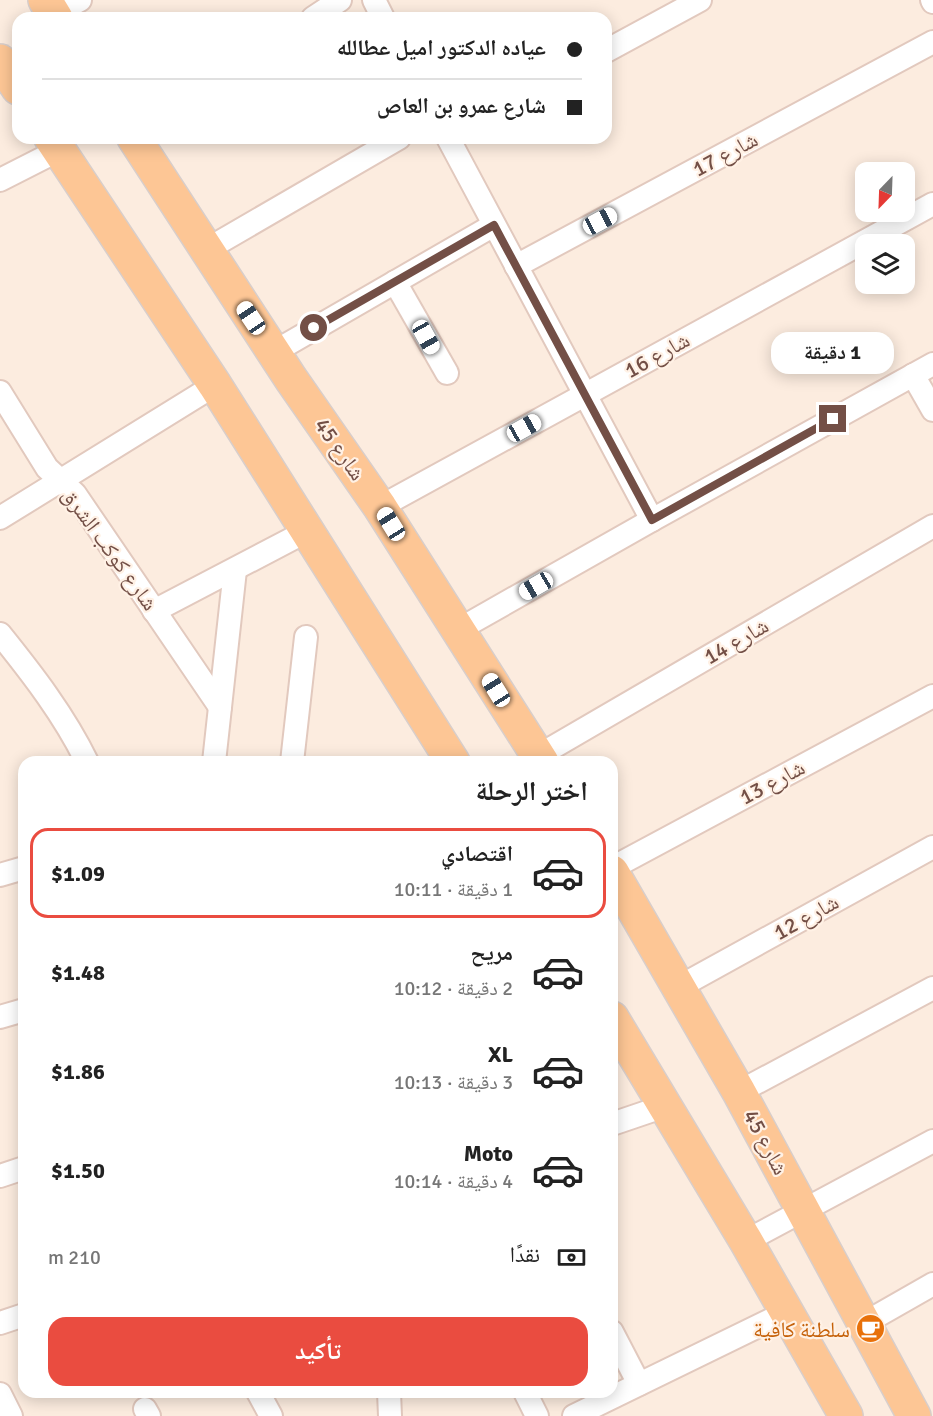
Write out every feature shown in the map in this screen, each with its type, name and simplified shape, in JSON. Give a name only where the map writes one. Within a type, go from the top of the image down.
[{"type":"main road","points":[[55,144],[215,385],[449,756]]},
{"type":"main road","name":"شارع 45","points":[[138,144],[274,352],[380,507],[538,756]]},
{"type":"main road","name":"شارع 45","points":[[618,880],[739,1092],[914,1416]]},
{"type":"main road","points":[[618,1028],[787,1312],[837,1413]]},
{"type":"street","points":[[322,12],[340,0]]},
{"type":"street","points":[[612,48],[700,0]]},
{"type":"street","name":"شارع 17","points":[[516,266],[933,42]]},
{"type":"street","points":[[0,180],[55,144]]},
{"type":"street","points":[[206,250],[389,144]]},
{"type":"street","points":[[451,144],[652,520]]},
{"type":"street","name":"شارع 16","points":[[380,507],[933,204]]},
{"type":"street","points":[[274,352],[494,225]]},
{"type":"street","points":[[395,282],[447,373]]},
{"type":"street","points":[[458,630],[933,364]]},
{"type":"street","points":[[913,375],[933,410]]},
{"type":"street","points":[[0,518],[215,385]]},
{"type":"street","name":"شارع كوكب الشرق","points":[[0,392],[47,468],[75,494],[220,707]]},
{"type":"street","name":"شارع 14","points":[[545,756],[933,526]]},
{"type":"street","points":[[154,611],[307,531]]},
{"type":"street","points":[[215,756],[236,570]]},
{"type":"street","points":[[0,634],[47,693],[77,740],[84,756]]},
{"type":"street","points":[[293,756],[306,637]]},
{"type":"street","name":"شارع 13","points":[[618,867],[933,696]]},
{"type":"street","name":"شارع 12","points":[[679,987],[933,847]]},
{"type":"street","points":[[0,874],[18,870]]},
{"type":"street","points":[[739,1092],[933,988]]},
{"type":"street","points":[[0,1017],[18,1012]]},
{"type":"street","points":[[618,1122],[665,1106]]},
{"type":"street","points":[[746,1241],[933,1141]]},
{"type":"street","points":[[0,1176],[18,1170]]},
{"type":"street","points":[[863,1324],[933,1284]]},
{"type":"street","points":[[618,1394],[787,1312]]},
{"type":"street","points":[[0,1323],[18,1317]]},
{"type":"street","points":[[618,1344],[639,1384]]},
{"type":"street","points":[[0,1394],[11,1416]]},
{"type":"street","points":[[261,1398],[271,1416]]},
{"type":"street","points":[[388,1398],[390,1416]]},
{"type":"street","points":[[528,1398],[537,1416]]},
{"type":"street","points":[[574,1416],[611,1398]]},
{"type":"place","name":"سلطنة كافية","points":[[871,1329]]},
{"type":"route","points":[[314,328],[494,225],[652,520],[833,419]]}]
